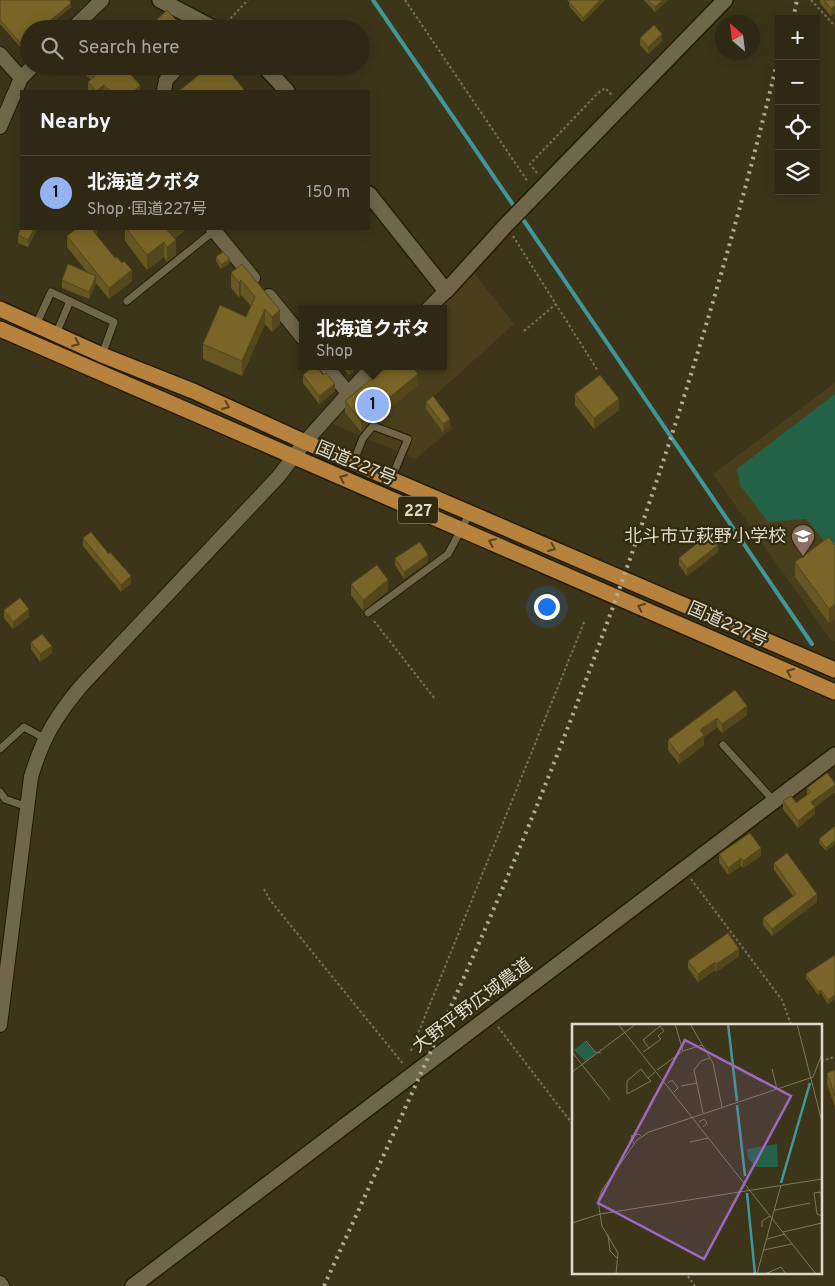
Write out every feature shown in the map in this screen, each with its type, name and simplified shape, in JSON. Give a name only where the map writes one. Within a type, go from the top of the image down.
[{"type":"highway","name":"国道227号","points":[[4,310],[102,355],[193,391],[305,442],[835,670]]},
{"type":"highway","name":"国道227号","points":[[0,329],[835,692]]},
{"type":"street","points":[[81,20],[102,0]]},
{"type":"street","points":[[160,0],[199,20]]},
{"type":"street","points":[[432,305],[721,1]]},
{"type":"street","points":[[0,54],[21,78]]},
{"type":"street","points":[[0,127],[21,78],[24,75]]},
{"type":"street","points":[[164,90],[166,80],[171,75]]},
{"type":"street","points":[[272,75],[286,90]]},
{"type":"street","points":[[370,195],[446,291]]},
{"type":"street","points":[[214,230],[299,333]]},
{"type":"street","points":[[329,370],[348,393]]},
{"type":"street","points":[[0,1025],[31,777],[44,738],[57,716],[82,684],[278,477],[305,442],[370,370]]},
{"type":"street","name":"大野平野広域農道","points":[[133,1286],[835,755]]},
{"type":"lane","points":[[127,301],[214,230]]},
{"type":"lane","points":[[36,325],[51,292],[114,322],[102,355]]},
{"type":"lane","points":[[56,334],[70,301]]},
{"type":"lane","points":[[0,329],[4,310]]},
{"type":"lane","points":[[353,462],[363,438],[373,426],[408,439],[391,479]]},
{"type":"lane","points":[[368,613],[448,554],[470,513]]},
{"type":"lane","points":[[0,749],[24,727],[44,738]]},
{"type":"lane","points":[[724,745],[774,801]]},
{"type":"lane","points":[[0,792],[5,799],[27,807]]},
{"type":"path","points":[[226,20],[248,0]]},
{"type":"path","points":[[405,0],[536,195]]},
{"type":"path","points":[[811,0],[835,26]]},
{"type":"path","points":[[536,195],[530,164],[598,92],[605,88],[622,106]]},
{"type":"path","points":[[508,224],[598,371]]},
{"type":"path","points":[[524,330],[556,304]]},
{"type":"path","points":[[368,613],[435,699]]},
{"type":"path","points":[[410,1051],[585,620]]},
{"type":"path","points":[[683,869],[782,1000],[791,1024]]},
{"type":"path","points":[[264,889],[270,900],[412,1074]]},
{"type":"path","points":[[489,1016],[572,1123]]},
{"type":"path","points":[[822,1061],[835,1057]]},
{"type":"path","points":[[686,1274],[695,1286]]},
{"type":"shaded area","points":[[474,273],[514,324],[431,399],[453,428],[415,459],[331,423],[382,370],[447,370],[447,305],[445,305]]},
{"type":"shaded area","name":"北斗市立萩野小学校","points":[[835,383],[835,641],[831,640],[713,474]]},
{"type":"green space","points":[[835,394],[835,544],[830,548],[806,519],[768,522],[740,485],[737,469]]},
{"type":"building","points":[[0,0],[69,0],[71,3],[51,20],[20,20],[20,43],[0,20]]},
{"type":"building","points":[[570,0],[600,0],[583,18],[569,2]]},
{"type":"building","points":[[648,0],[663,0],[655,7]]},
{"type":"building","points":[[824,0],[835,0],[835,5],[831,9]]},
{"type":"building","points":[[167,10],[176,20],[156,20]]},
{"type":"building","points":[[654,25],[662,34],[648,47],[640,38]]},
{"type":"building","points":[[131,75],[140,85],[135,90],[109,90],[104,85],[95,90],[88,82],[95,76]]},
{"type":"building","points":[[199,75],[232,75],[244,90],[180,90]]},
{"type":"building","points":[[20,230],[33,230],[28,240],[18,235]]},
{"type":"building","points":[[75,230],[94,230],[115,258],[117,257],[122,263],[124,261],[132,270],[109,288],[67,236]]},
{"type":"building","points":[[128,230],[167,230],[176,240],[167,247],[164,242],[147,255]]},
{"type":"building","points":[[223,252],[230,259],[221,265],[216,257]]},
{"type":"building","points":[[68,264],[96,276],[89,292],[62,280]]},
{"type":"building","points":[[242,264],[280,310],[272,317],[265,309],[242,361],[203,344],[220,305],[246,317],[255,297],[241,280],[239,282],[231,273]]},
{"type":"building","points":[[309,370],[319,370],[323,375],[326,373],[335,384],[319,396],[303,375]]},
{"type":"building","points":[[382,370],[415,370],[418,374],[374,410],[369,411],[361,421],[345,401]]},
{"type":"building","points":[[600,375],[619,399],[594,418],[575,394]]},
{"type":"building","points":[[433,396],[450,419],[443,424],[426,402]]},
{"type":"building","points":[[91,532],[131,576],[121,585],[83,538]]},
{"type":"building","points":[[710,533],[718,545],[687,569],[679,558]]},
{"type":"building","points":[[829,537],[835,545],[835,604],[829,609],[795,562]]},
{"type":"building","points":[[420,542],[428,555],[404,572],[395,558]]},
{"type":"building","points":[[377,565],[388,580],[363,600],[351,584]]},
{"type":"building","points":[[20,598],[29,609],[13,622],[4,610]]},
{"type":"building","points":[[42,634],[52,646],[40,654],[31,642]]},
{"type":"building","points":[[735,690],[747,706],[722,724],[717,718],[700,730],[704,735],[679,755],[668,740]]},
{"type":"building","points":[[827,773],[835,785],[811,802],[815,807],[798,821],[783,801],[791,796],[796,803],[811,792],[807,788]]},
{"type":"building","points":[[835,826],[835,840],[826,848],[819,839]]},
{"type":"building","points":[[750,833],[761,848],[743,861],[741,858],[728,868],[719,854]]},
{"type":"building","points":[[787,853],[817,894],[772,929],[763,918],[796,894],[774,863]]},
{"type":"building","points":[[728,933],[739,949],[698,974],[688,961]]},
{"type":"building","points":[[835,955],[835,995],[828,1000],[821,990],[818,992],[806,974]]},
{"type":"building","points":[[835,1070],[835,1096],[827,1073]]},
{"type":"waterway","points":[[373,0],[516,209]]},
{"type":"waterway","points":[[520,215],[812,644]]},
{"type":"railway","points":[[794,15],[797,0]]},
{"type":"railway","points":[[324,1286],[487,925],[574,712],[641,527],[702,339],[755,150],[778,60]]},
{"type":"place","name":"北海道クボタ","points":[[373,405]]},
{"type":"place","name":"北斗市立萩野小学校","points":[[803,557]]}]
